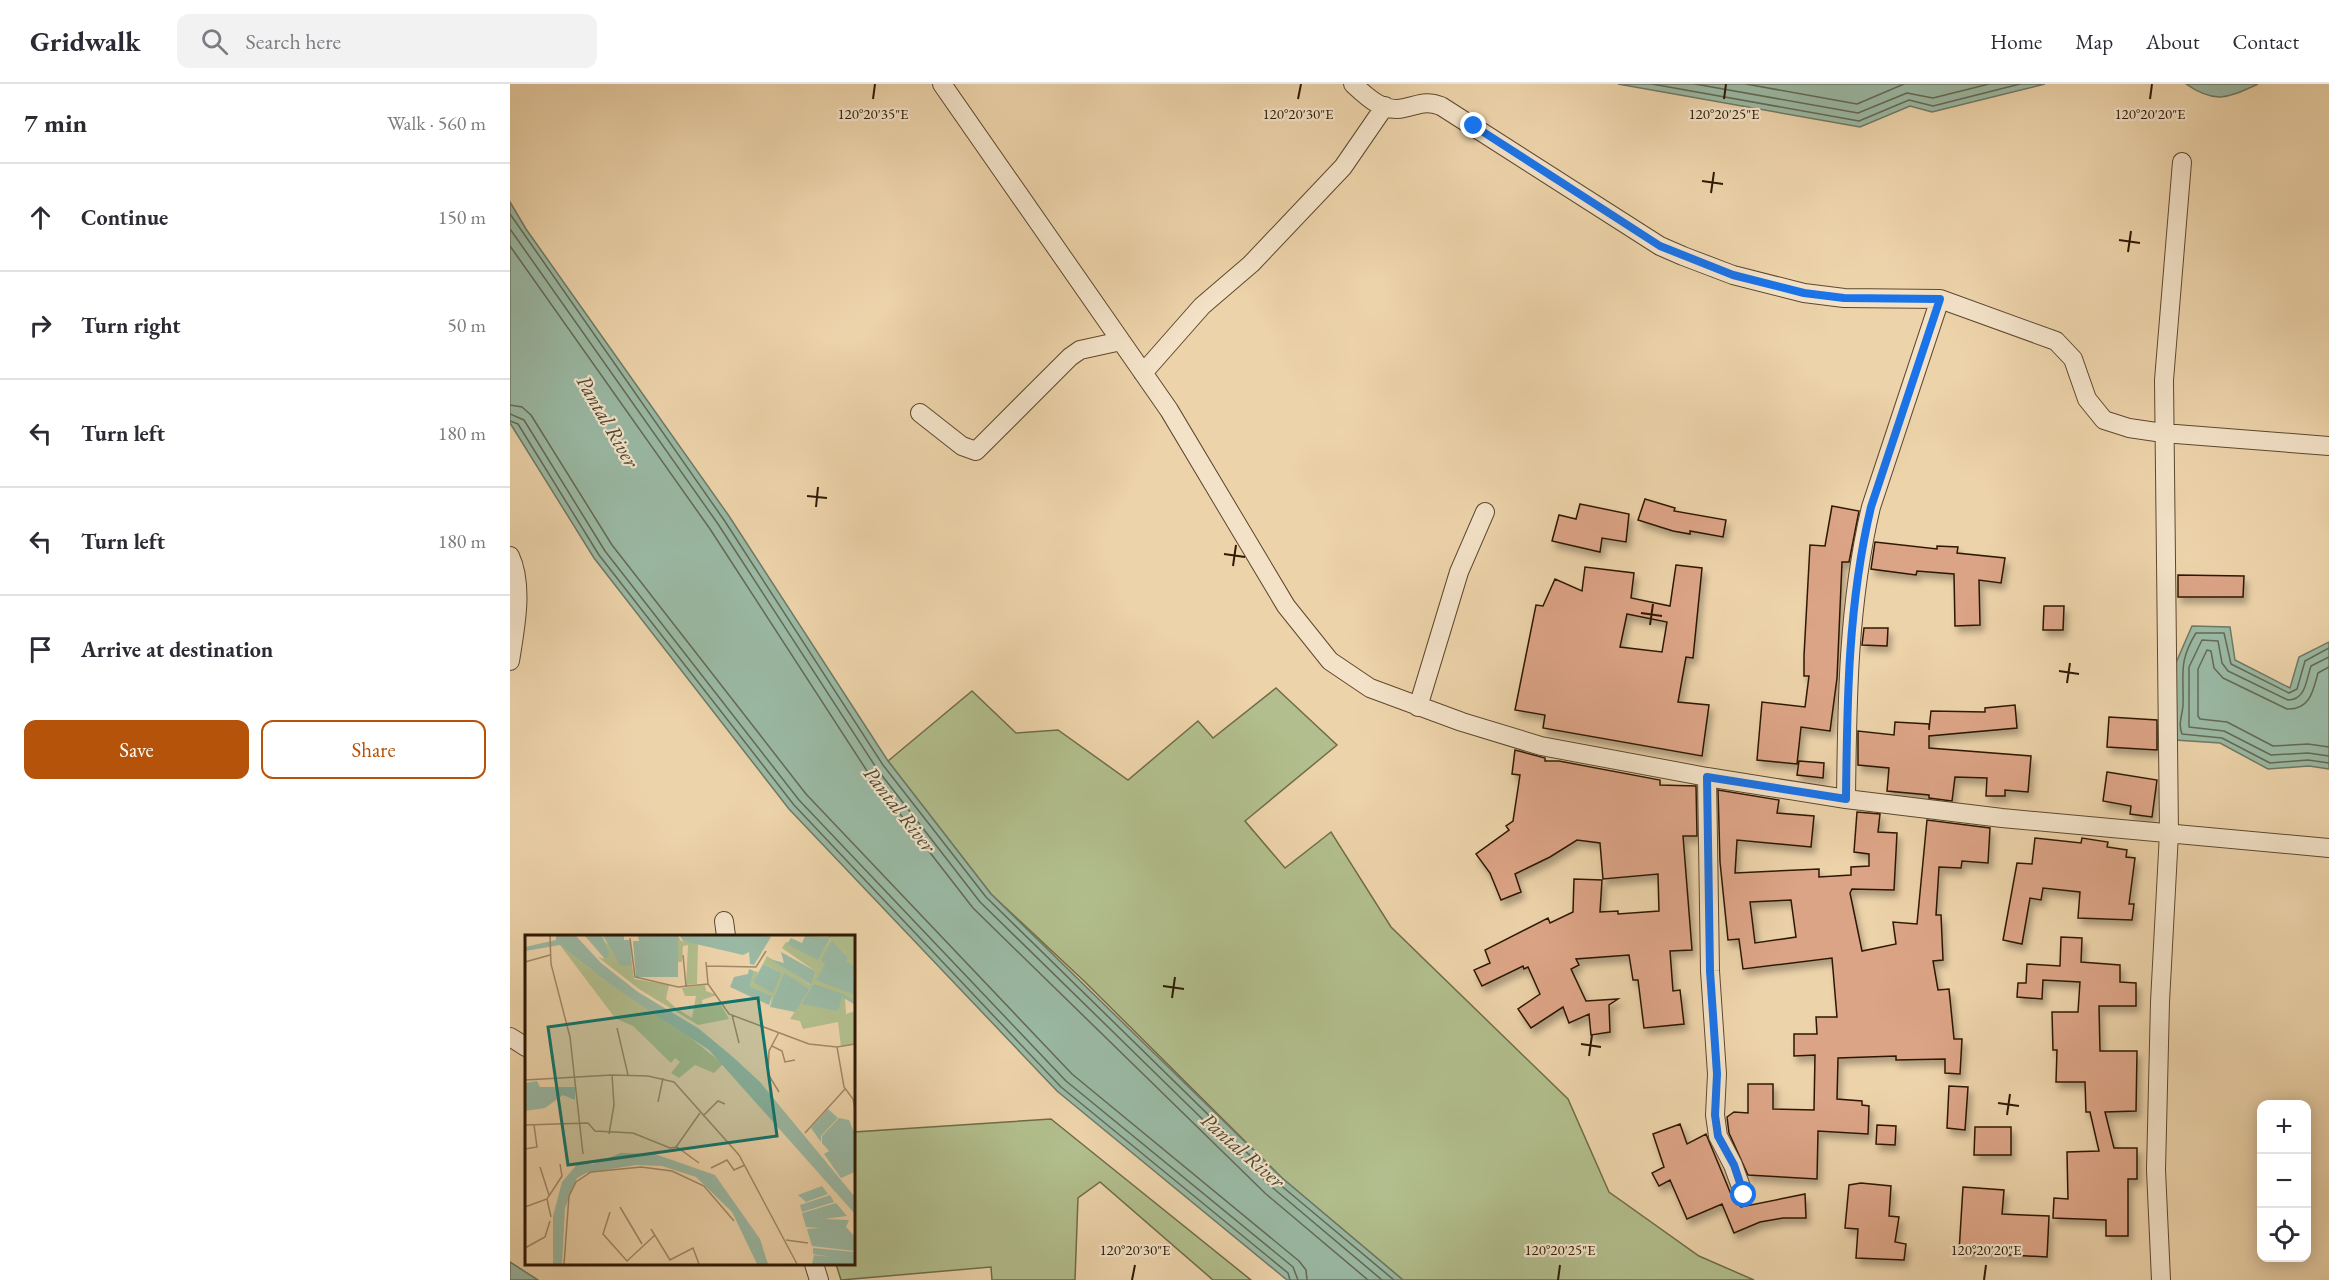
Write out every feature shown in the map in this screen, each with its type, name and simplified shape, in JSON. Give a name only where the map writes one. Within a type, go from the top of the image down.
[{"type":"street","points":[[942,84],[1168,410],[1286,606],[1318,649],[1344,671],[1370,688],[1418,707],[1541,746],[1707,777],[1846,799],[2002,818],[2329,848]]},
{"type":"street","points":[[1353,84],[1374,103],[1401,109],[1425,101],[1441,106],[1660,246],[1733,275],[1804,293],[1844,298],[1940,299],[2056,341],[2073,359],[2087,399],[2104,420],[2129,428],[2163,432],[2329,446]]},
{"type":"street","points":[[1143,373],[1202,306],[1251,264],[1343,167],[1385,105]]},
{"type":"street","points":[[2161,1280],[2156,1170],[2160,1002],[2169,833],[2167,533],[2163,432],[2164,380],[2182,162]]},
{"type":"street","points":[[1846,799],[1848,677],[1852,611],[1863,542],[1871,507],[1940,299]]},
{"type":"street","points":[[920,413],[963,446],[976,451],[1070,357],[1080,350],[1121,341]]},
{"type":"street","points":[[1418,707],[1459,572],[1485,512]]},
{"type":"street","points":[[510,556],[516,591],[516,623],[510,661]]},
{"type":"street","points":[[1707,777],[1710,971],[1717,1074],[1715,1115],[1718,1136],[1734,1165],[1744,1195]]},
{"type":"street","points":[[510,1037],[525,1046]]},
{"type":"street","points":[[815,1265],[819,1280]]},
{"type":"shaded area","points":[[1276,688],[1337,745],[1245,821],[1285,868],[1331,832],[1391,927],[1568,1099],[1609,1192],[1699,1256],[1754,1280],[1403,1280],[1282,1178],[1084,981],[991,894],[888,761],[972,691],[1016,733],[1058,730],[1128,780],[1198,721],[1213,738]]},
{"type":"shaded area","points":[[1051,1119],[1251,1280],[1213,1280],[1100,1182],[1078,1198],[1075,1280],[992,1280],[991,1267],[841,1280],[836,1265],[855,1265],[855,1132]]},
{"type":"water","points":[[1618,84],[2045,84],[1932,112],[1910,106],[1860,127]]},
{"type":"water","points":[[2186,84],[2258,84],[2230,95],[2214,97]]},
{"type":"water","name":"Pantal River","points":[[510,202],[526,229],[729,516],[888,761],[991,894],[1282,1178],[1403,1280],[1287,1280],[1057,1091],[789,809],[594,558],[510,423]]},
{"type":"water","points":[[2192,626],[2230,627],[2235,660],[2290,688],[2299,657],[2329,642],[2329,769],[2309,766],[2268,769],[2220,743],[2175,740],[2175,665]]},
{"type":"water","points":[[510,1262],[538,1280],[510,1280]]},
{"type":"building","points":[[1645,499],[1675,508],[1674,511],[1726,520],[1723,537],[1690,531],[1690,534],[1673,531],[1638,520]]},
{"type":"building","points":[[1580,504],[1629,514],[1626,542],[1602,538],[1600,552],[1552,541],[1559,515],[1576,519]]},
{"type":"building","points":[[1832,506],[1859,511],[1849,562],[1842,562],[1837,678],[1830,731],[1801,727],[1797,764],[1757,760],[1762,702],[1805,707],[1809,676],[1804,676],[1804,656],[1810,545],[1825,546]]},
{"type":"building","points":[[1875,542],[1937,549],[1937,546],[1958,547],[1957,553],[2005,558],[2001,583],[1979,580],[1980,625],[1955,626],[1954,574],[1917,571],[1916,575],[1871,569]]},
{"type":"building","points":[[1676,565],[1702,568],[1693,658],[1686,657],[1678,702],[1709,705],[1702,756],[1543,728],[1545,715],[1515,710],[1536,605],[1543,606],[1555,579],[1582,591],[1585,567],[1634,573],[1631,598],[1670,606]],"holes":[[[1627,614],[1667,622],[1662,652],[1620,647]]]},
{"type":"building","points":[[2178,575],[2244,576],[2243,597],[2178,597]]},
{"type":"building","points":[[2044,606],[2064,606],[2063,630],[2043,630]]},
{"type":"building","points":[[1864,628],[1888,628],[1887,646],[1862,645]]},
{"type":"building","points":[[2015,705],[2017,728],[1929,736],[1929,748],[2031,756],[2028,792],[2005,790],[2005,796],[1986,796],[1987,778],[1955,777],[1952,801],[1929,798],[1929,795],[1887,791],[1889,768],[1858,765],[1858,731],[1894,735],[1895,722],[1929,724],[1929,730],[1931,711],[1985,712],[1985,708]]},
{"type":"building","points":[[2109,717],[2157,720],[2157,750],[2107,747]]},
{"type":"building","points":[[1515,750],[1545,758],[1545,761],[1559,761],[1660,780],[1660,785],[1696,786],[1697,836],[1683,836],[1692,950],[1670,951],[1673,991],[1680,990],[1684,1024],[1644,1028],[1638,980],[1633,980],[1629,955],[1576,959],[1579,965],[1571,969],[1586,1001],[1618,999],[1609,1005],[1610,1032],[1591,1035],[1589,1014],[1569,1023],[1563,1007],[1531,1028],[1518,1009],[1540,994],[1528,967],[1524,969],[1523,966],[1482,986],[1474,970],[1490,963],[1485,950],[1548,918],[1550,923],[1573,912],[1574,879],[1602,880],[1600,912],[1618,911],[1618,914],[1659,911],[1658,874],[1603,879],[1600,843],[1577,840],[1550,857],[1515,874],[1521,892],[1501,900],[1490,873],[1476,854],[1509,830],[1506,826],[1513,821],[1520,775],[1512,774]]},
{"type":"building","points":[[1799,761],[1824,763],[1823,778],[1797,775]]},
{"type":"building","points":[[2107,772],[2157,780],[2152,817],[2130,814],[2131,806],[2103,801]]},
{"type":"building","points":[[1718,790],[1779,800],[1777,813],[1814,816],[1811,847],[1737,840],[1735,873],[1819,869],[1819,877],[1851,875],[1851,867],[1869,866],[1869,854],[1854,852],[1857,812],[1880,814],[1878,832],[1897,833],[1894,890],[1852,889],[1850,893],[1862,951],[1896,944],[1893,922],[1917,924],[1927,820],[1990,828],[1988,863],[1962,861],[1961,868],[1939,867],[1936,915],[1941,915],[1943,960],[1933,961],[1938,990],[1949,989],[1954,1039],[1962,1039],[1960,1074],[1945,1073],[1945,1059],[1896,1060],[1896,1056],[1838,1058],[1837,1099],[1862,1101],[1862,1105],[1869,1106],[1868,1134],[1818,1131],[1817,1179],[1748,1175],[1729,1133],[1727,1117],[1734,1112],[1748,1113],[1748,1084],[1773,1084],[1773,1109],[1814,1110],[1815,1055],[1794,1056],[1794,1034],[1817,1034],[1816,1017],[1837,1017],[1832,958],[1743,969],[1739,939],[1728,940],[1720,862]],"holes":[[[1791,900],[1796,937],[1755,943],[1750,902]]]},
{"type":"building","points":[[2035,838],[2081,843],[2082,838],[2108,842],[2107,847],[2127,850],[2126,857],[2135,858],[2129,904],[2134,904],[2132,920],[2078,918],[2080,892],[2043,888],[2041,900],[2030,898],[2022,944],[2003,940],[2017,863],[2032,864]]},
{"type":"building","points":[[2061,937],[2082,938],[2081,962],[2120,965],[2120,982],[2136,983],[2136,1006],[2099,1006],[2100,1051],[2137,1051],[2136,1111],[2105,1112],[2114,1148],[2137,1148],[2137,1179],[2128,1179],[2128,1236],[2106,1236],[2106,1220],[2053,1218],[2054,1198],[2068,1199],[2067,1152],[2099,1151],[2090,1112],[2086,1112],[2085,1082],[2056,1082],[2057,1050],[2053,1050],[2052,1012],[2078,1012],[2080,982],[2043,980],[2042,999],[2017,997],[2018,983],[2026,983],[2027,964],[2060,966]]},
{"type":"building","points":[[1949,1086],[1968,1087],[1965,1130],[1947,1128]]},
{"type":"building","points":[[1680,1124],[1687,1144],[1706,1134],[1733,1199],[1741,1207],[1805,1194],[1806,1218],[1783,1218],[1760,1222],[1734,1233],[1722,1204],[1687,1219],[1670,1180],[1659,1186],[1652,1173],[1664,1167],[1653,1134]]},
{"type":"building","points":[[1877,1125],[1896,1126],[1895,1145],[1876,1144]]},
{"type":"building","points":[[1975,1127],[2011,1127],[2011,1155],[1974,1155]]},
{"type":"building","points":[[1861,1183],[1891,1186],[1889,1216],[1899,1217],[1895,1242],[1906,1244],[1904,1260],[1856,1258],[1858,1229],[1845,1228],[1849,1185]]},
{"type":"building","points":[[1963,1187],[2004,1190],[2002,1214],[2049,1216],[2047,1257],[1959,1252]]},
{"type":"route","points":[[1474,126],[1660,246],[1733,275],[1804,293],[1844,298],[1940,299],[1871,507],[1863,542],[1852,611],[1847,699],[1846,799],[1707,777],[1710,971],[1717,1074],[1715,1115],[1718,1136],[1734,1165],[1744,1195]]}]
